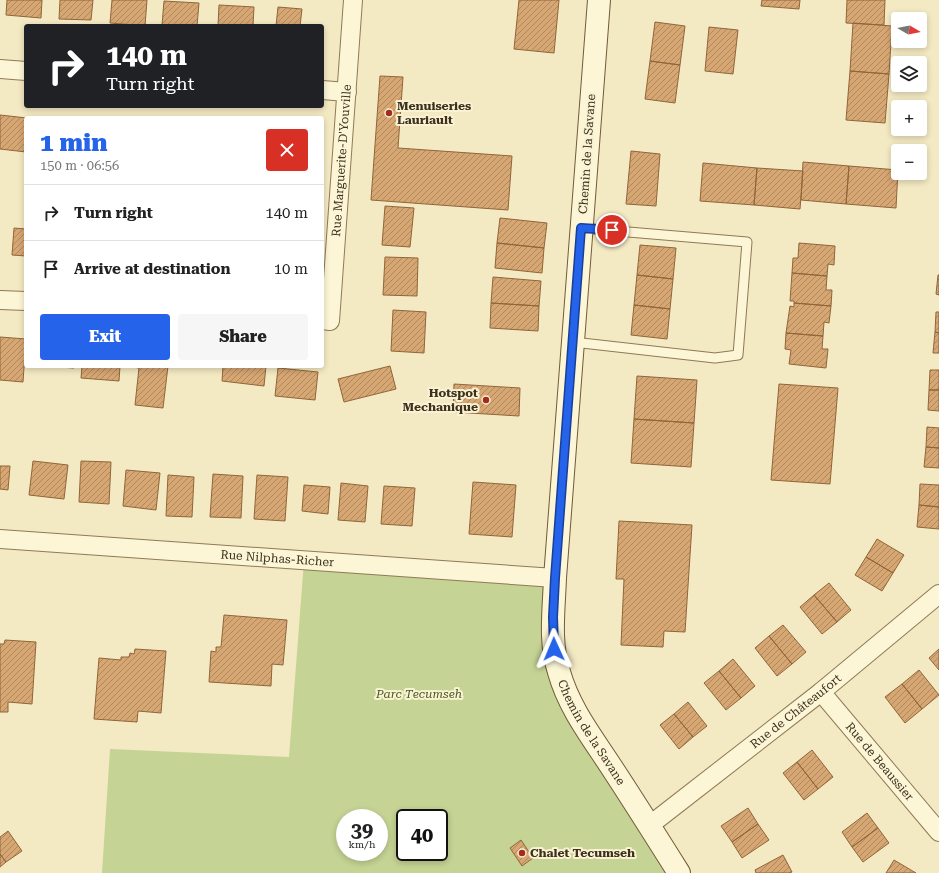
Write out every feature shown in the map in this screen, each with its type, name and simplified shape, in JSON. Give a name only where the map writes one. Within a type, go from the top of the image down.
[{"type":"street","name":"Rue Marguerite-D'Youville","points":[[326,321],[347,92],[353,0]]},
{"type":"street","name":"Chemin de la Savane","points":[[598,0],[555,578],[553,617],[554,649],[558,672],[566,693],[577,714],[650,825],[679,873]]},
{"type":"street","points":[[0,69],[24,70]]},
{"type":"street","points":[[324,90],[347,92]]},
{"type":"street","points":[[0,300],[24,301]]},
{"type":"street","name":"Rue Nilphas-Richer","points":[[0,539],[555,578]]},
{"type":"street","name":"Rue de Châteaufort","points":[[650,825],[821,692],[939,594]]},
{"type":"street","name":"Rue de Beaussier","points":[[821,692],[939,832]]},
{"type":"lane","points":[[573,342],[715,358],[738,355],[747,242],[581,228]]},
{"type":"green space","name":"Parc Tecumseh","points":[[304,561],[555,578],[558,672],[679,873],[102,873],[110,749],[289,757]]},
{"type":"building","points":[[7,0],[42,0],[41,18],[6,15]]},
{"type":"building","points":[[60,0],[93,0],[91,20],[59,19]]},
{"type":"building","points":[[112,0],[147,0],[145,24],[110,23]]},
{"type":"building","points":[[519,0],[559,0],[554,53],[514,49]]},
{"type":"building","points":[[762,0],[800,0],[799,9],[761,6]]},
{"type":"building","points":[[847,0],[885,0],[884,25],[846,23]]},
{"type":"building","points":[[164,1],[199,3],[197,24],[162,24]]},
{"type":"building","points":[[219,5],[254,7],[253,24],[218,24]]},
{"type":"building","points":[[278,7],[302,9],[300,24],[276,24]]},
{"type":"building","points":[[655,22],[685,26],[680,65],[650,61]]},
{"type":"building","points":[[853,23],[891,26],[889,74],[850,71]]},
{"type":"building","points":[[709,27],[738,30],[733,74],[705,71]]},
{"type":"building","points":[[650,61],[680,65],[675,103],[645,99]]},
{"type":"building","points":[[850,71],[889,74],[885,123],[846,120]]},
{"type":"building","name":"Menuiseries Lauriault","points":[[380,76],[403,77],[398,148],[512,156],[508,210],[371,200]]},
{"type":"building","points":[[0,115],[24,118],[24,152],[0,149]]},
{"type":"building","points":[[631,151],[660,154],[656,206],[626,204]]},
{"type":"building","points":[[803,162],[849,166],[846,204],[801,200]]},
{"type":"building","points":[[703,163],[757,168],[754,205],[700,201]]},
{"type":"building","points":[[849,166],[891,169],[891,180],[897,180],[896,208],[846,204]]},
{"type":"building","points":[[757,168],[803,171],[800,209],[754,205]]},
{"type":"building","points":[[385,206],[414,208],[410,247],[382,245]]},
{"type":"building","points":[[500,218],[547,223],[544,248],[497,243]]},
{"type":"building","points":[[14,228],[24,229],[24,256],[12,255]]},
{"type":"building","points":[[497,243],[544,248],[542,273],[495,268]]},
{"type":"building","points":[[799,243],[835,246],[834,265],[828,264],[827,276],[792,273],[793,258],[798,258]]},
{"type":"building","points":[[640,245],[676,248],[673,279],[637,275]]},
{"type":"building","points":[[385,257],[418,258],[417,296],[383,295]]},
{"type":"building","points":[[792,273],[827,276],[826,290],[832,290],[831,306],[794,303],[794,301],[790,301]]},
{"type":"building","points":[[637,275],[673,279],[670,309],[634,305]]},
{"type":"building","points":[[939,275],[939,295],[936,294]]},
{"type":"building","points":[[493,277],[541,281],[539,306],[491,303]]},
{"type":"building","points":[[491,303],[539,306],[538,331],[490,328]]},
{"type":"building","points":[[794,303],[831,306],[829,323],[824,322],[823,336],[786,333],[790,306],[794,307]]},
{"type":"building","points":[[634,305],[670,309],[667,339],[631,335]]},
{"type":"building","points":[[393,310],[426,312],[424,353],[391,351]]},
{"type":"building","points":[[936,312],[939,312],[939,333],[935,332]]},
{"type":"building","points":[[935,332],[939,333],[939,353],[933,353]]},
{"type":"building","points":[[786,333],[823,336],[822,349],[828,349],[826,368],[789,364],[791,350],[785,349]]},
{"type":"building","points":[[0,337],[24,339],[23,382],[0,380]]},
{"type":"building","points":[[390,366],[396,389],[344,402],[338,379]]},
{"type":"building","points":[[82,368],[120,368],[119,381],[81,378]]},
{"type":"building","points":[[139,368],[168,368],[163,408],[135,405]]},
{"type":"building","points":[[223,368],[266,368],[264,386],[222,381]]},
{"type":"building","points":[[278,368],[318,372],[315,400],[275,396]]},
{"type":"building","points":[[930,370],[939,370],[939,390],[929,390]]},
{"type":"building","points":[[637,376],[697,380],[694,423],[634,419]]},
{"type":"building","name":"Hotspot Mechanique","points":[[454,384],[520,388],[519,416],[453,412]]},
{"type":"building","points":[[779,384],[838,388],[830,484],[771,480]]},
{"type":"building","points":[[929,390],[939,390],[939,411],[928,410]]},
{"type":"building","points":[[634,419],[694,423],[691,467],[631,463]]},
{"type":"building","points":[[927,427],[939,428],[939,448],[926,447]]},
{"type":"building","points":[[926,447],[939,448],[939,468],[924,467]]},
{"type":"building","points":[[33,461],[68,465],[64,499],[29,495]]},
{"type":"building","points":[[81,461],[111,462],[109,504],[79,502]]},
{"type":"building","points":[[0,466],[10,466],[8,490],[0,489]]},
{"type":"building","points":[[126,470],[160,473],[156,510],[123,506]]},
{"type":"building","points":[[213,474],[243,476],[241,518],[210,517]]},
{"type":"building","points":[[168,475],[194,477],[192,517],[166,516]]},
{"type":"building","points":[[257,475],[288,477],[285,521],[254,519]]},
{"type":"building","points":[[473,482],[516,485],[512,537],[469,534]]},
{"type":"building","points":[[341,483],[368,486],[365,522],[338,520]]},
{"type":"building","points":[[920,484],[939,485],[939,507],[919,505]]},
{"type":"building","points":[[304,485],[330,487],[328,514],[302,511]]},
{"type":"building","points":[[384,486],[415,488],[412,526],[381,524]]},
{"type":"building","points":[[919,505],[939,507],[939,529],[917,527]]},
{"type":"building","points":[[619,521],[692,525],[685,632],[664,631],[663,647],[621,645],[624,579],[616,579]]},
{"type":"building","points":[[877,539],[904,555],[893,573],[866,557]]},
{"type":"building","points":[[866,557],[893,573],[882,591],[855,575]]},
{"type":"building","points":[[829,583],[851,610],[837,622],[814,595]]},
{"type":"building","points":[[814,595],[837,622],[822,634],[800,607]]},
{"type":"building","points":[[224,615],[287,620],[283,665],[272,664],[271,686],[209,682],[211,651],[216,652],[216,647],[221,647]]},
{"type":"building","points":[[783,625],[806,652],[792,664],[769,636]]},
{"type":"building","points":[[769,636],[792,664],[777,676],[755,648]]},
{"type":"building","points":[[5,640],[36,642],[32,704],[8,702],[8,712],[0,712],[0,644],[4,644]]},
{"type":"building","points":[[135,649],[166,651],[161,713],[138,711],[137,722],[94,719],[99,658],[121,660],[121,657],[129,657],[130,653],[134,654]]},
{"type":"building","points":[[939,649],[939,670],[929,658]]},
{"type":"building","points":[[733,659],[755,686],[741,698],[719,671]]},
{"type":"building","points":[[919,670],[939,695],[922,709],[902,684]]},
{"type":"building","points":[[719,671],[741,698],[726,710],[704,683]]},
{"type":"building","points":[[902,684],[922,709],[905,723],[885,697]]},
{"type":"building","points":[[688,702],[707,726],[693,737],[674,714]]},
{"type":"building","points":[[674,714],[693,737],[679,749],[660,725]]},
{"type":"building","points":[[812,750],[833,777],[818,789],[797,762]]},
{"type":"building","points":[[797,762],[818,789],[804,800],[783,773]]},
{"type":"building","points":[[748,808],[758,824],[732,842],[721,826]]},
{"type":"building","points":[[867,813],[878,828],[852,847],[842,832]]},
{"type":"building","points":[[758,824],[769,840],[742,858],[732,842]]},
{"type":"building","points":[[878,828],[889,843],[863,862],[852,847]]},
{"type":"building","points":[[8,831],[22,851],[6,862],[0,854],[0,837]]},
{"type":"building","name":"Chalet Tecumseh","points":[[521,840],[533,858],[522,866],[510,848]]},
{"type":"building","points":[[0,854],[6,862],[0,867]]},
{"type":"building","points":[[783,855],[792,872],[756,873],[755,870]]},
{"type":"building","points":[[894,860],[916,873],[886,873]]},
{"type":"place","name":"Menuiseries Lauriault","points":[[389,113]]},
{"type":"place","name":"Hotspot Mechanique","points":[[486,400]]},
{"type":"place","name":"Chalet Tecumseh","points":[[522,853]]},
{"type":"route","points":[[554,649],[553,617],[555,578],[581,228],[612,230]]}]
